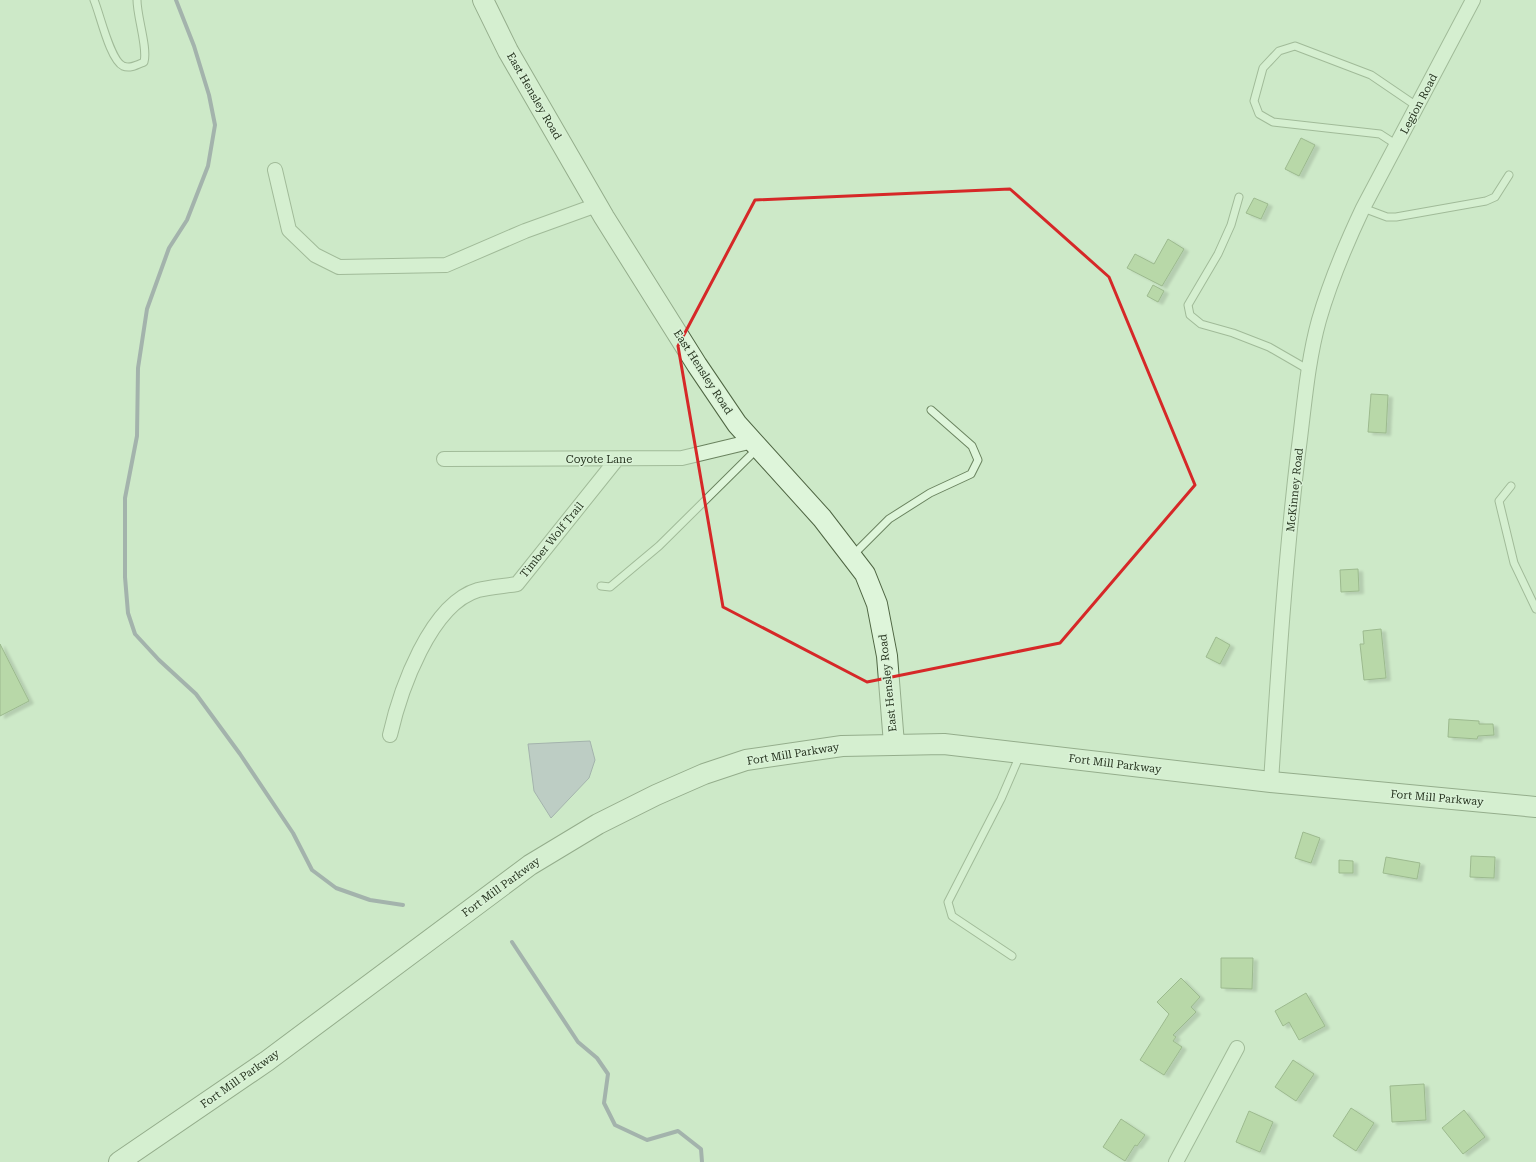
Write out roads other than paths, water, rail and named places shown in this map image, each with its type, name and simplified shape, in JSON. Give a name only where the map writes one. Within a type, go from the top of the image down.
[{"type":"main road","name":"East Hensley Road","points":[[483,0],[508,51],[597,204],[697,365],[737,424],[820,516],[865,574],[877,604],[887,656],[894,744]]},
{"type":"main road","name":"Fort Mill Parkway","points":[[119,1162],[266,1061],[530,865],[598,824],[656,795],[704,774],[746,760],[842,746],[944,744],[1271,782],[1536,807]]},
{"type":"street","name":"Legion Road","points":[[1363,208],[1418,107],[1473,0]]},
{"type":"street","points":[[275,170],[289,230],[316,255],[339,267],[446,265],[525,231],[597,204]]},
{"type":"street","name":"McKinney Road","points":[[1271,782],[1283,607],[1296,478],[1310,370],[1319,320],[1347,242],[1363,208]]},
{"type":"street","name":"Coyote Lane","points":[[444,459],[682,458],[755,444]]},
{"type":"street","name":"Timber Wolf Trail","points":[[390,735],[396,708],[410,674],[426,639],[442,616],[460,599],[477,590],[517,584],[617,459]]},
{"type":"street","points":[[1176,1162],[1237,1048]]},
{"type":"lane","points":[[94,0],[112,55],[123,66],[134,67],[144,62],[146,55],[141,34],[137,0]]},
{"type":"lane","points":[[1397,145],[1380,134],[1273,122],[1259,114],[1254,101],[1262,68],[1279,51],[1295,46],[1371,75],[1418,107]]},
{"type":"lane","points":[[1363,208],[1387,217],[1396,217],[1486,201],[1495,197],[1509,175]]},
{"type":"lane","points":[[1239,197],[1231,224],[1218,254],[1188,305],[1190,315],[1201,324],[1233,333],[1269,347],[1310,370]]},
{"type":"lane","points":[[852,556],[890,519],[930,493],[972,474],[978,460],[972,446],[931,410]]},
{"type":"lane","points":[[600,586],[610,587],[659,546],[755,444]]},
{"type":"lane","points":[[1511,486],[1499,501],[1514,564],[1536,609]]},
{"type":"lane","points":[[1012,956],[952,916],[948,902],[1001,799],[1021,753]]},
{"type":"water","points":[[590,741],[595,760],[589,778],[551,818],[534,791],[528,744]]},
{"type":"waterway","points":[[176,0],[194,46],[209,95],[215,125],[208,166],[187,220],[169,248],[147,309],[138,368],[137,436],[125,498],[125,577],[128,613],[135,634],[159,660],[196,694],[240,754],[293,833],[312,870],[336,888],[370,900],[403,905]]},
{"type":"waterway","points":[[512,942],[578,1042],[597,1058],[608,1074],[604,1103],[615,1125],[647,1140],[678,1131],[701,1149],[702,1162]]}]
